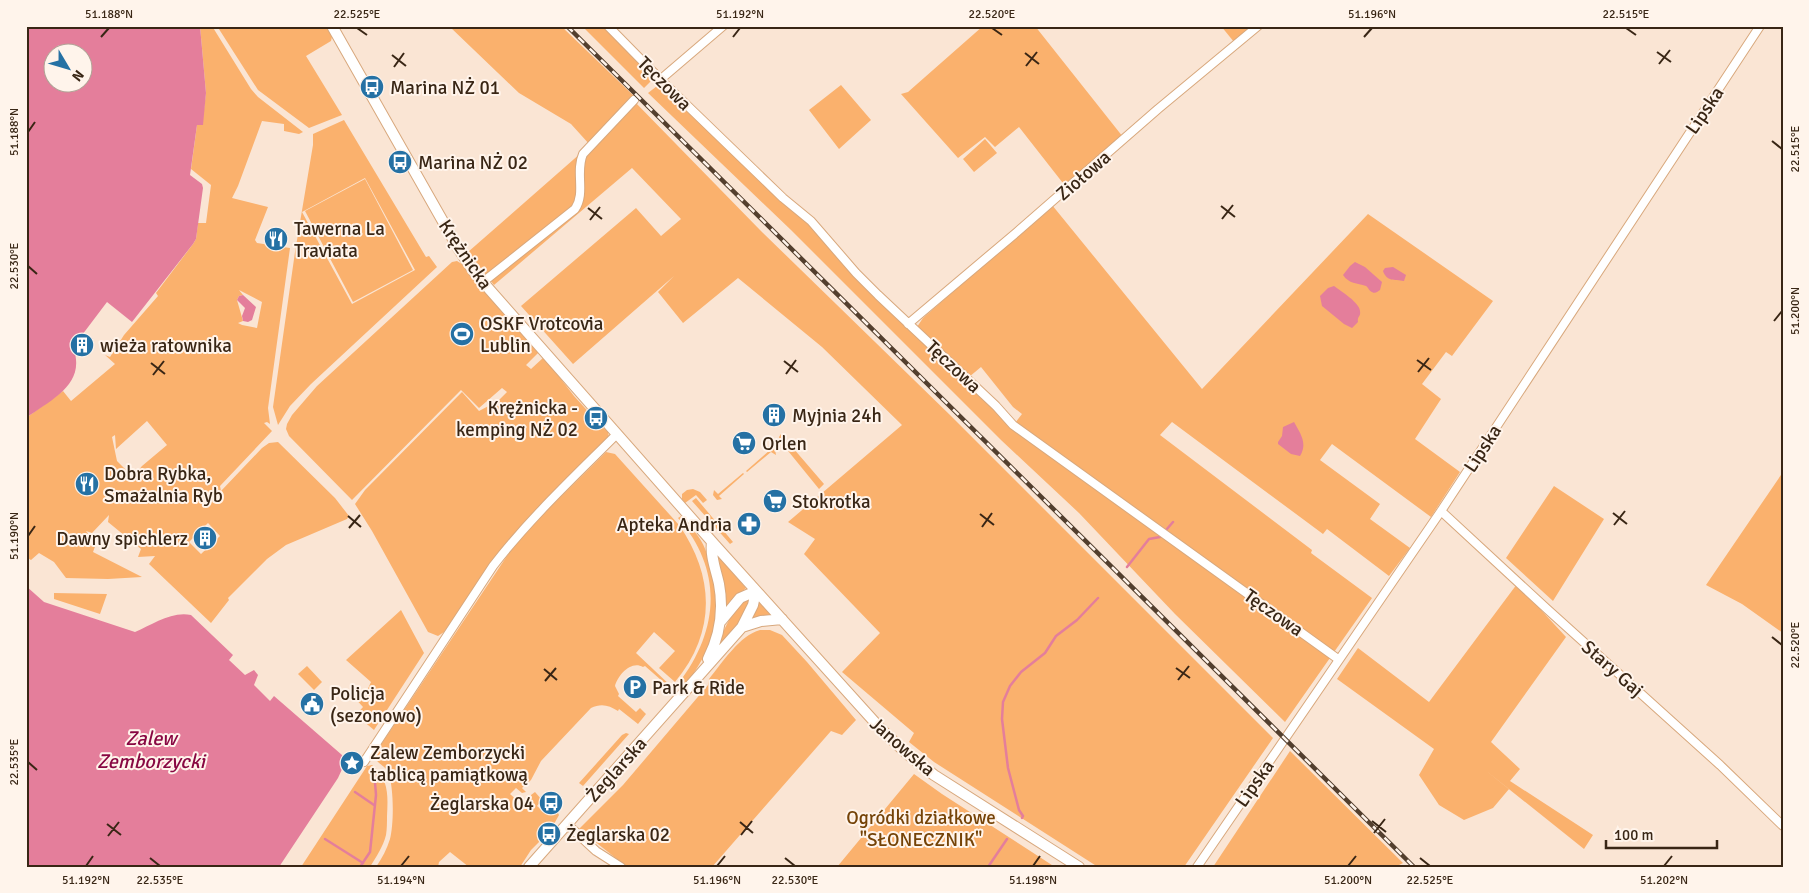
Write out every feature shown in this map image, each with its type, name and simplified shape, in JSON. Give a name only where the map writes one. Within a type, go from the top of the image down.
[{"type":"street","name":"Krężnicka","points":[[332,26],[458,248],[483,282],[756,591]]},
{"type":"street","name":"Tęczowa","points":[[608,26],[783,198],[811,221],[856,273],[996,406],[1013,426],[1338,659]]},
{"type":"street","points":[[661,79],[723,26]]},
{"type":"street","name":"Ziołowa","points":[[908,324],[1158,109],[1258,26]]},
{"type":"street","name":"Lipska","points":[[1198,867],[1338,659],[1441,511],[1760,26]]},
{"type":"street","points":[[483,282],[575,209],[579,202],[579,162],[583,154],[634,100]]},
{"type":"street","points":[[364,762],[511,542],[528,522],[617,434]]},
{"type":"street","name":"Stary Gaj","points":[[1441,511],[1713,759],[1783,826]]},
{"type":"street","name":"Żeglarska","points":[[701,671],[714,647],[721,621],[721,598],[711,550],[712,542]]},
{"type":"street","name":"Żeglarska","points":[[721,621],[740,598],[756,591]]},
{"type":"street","name":"Żeglarska","points":[[529,867],[742,627],[753,605],[756,591]]},
{"type":"street","name":"Janowska","points":[[756,591],[872,720],[910,756],[951,786],[1079,867]]},
{"type":"street","points":[[742,627],[761,621],[782,620]]},
{"type":"street","points":[[567,824],[596,851],[621,867]]},
{"type":"green space","points":[[200,26],[212,26],[251,89],[258,97],[303,132],[299,134],[284,131],[284,124],[262,121],[232,198],[268,207],[255,240],[257,243],[290,248],[268,408],[270,424],[264,423],[272,431],[220,486],[221,491],[262,448],[269,443],[278,442],[335,498],[349,516],[347,519],[286,545],[267,559],[228,598],[229,600],[211,623],[149,564],[155,556],[138,557],[141,549],[108,522],[109,515],[92,533],[86,531],[96,544],[93,552],[142,577],[108,579],[66,578],[54,562],[39,553],[31,560],[26,557],[26,418],[63,391],[71,401],[115,364],[105,355],[110,357],[124,335],[158,296],[156,293],[196,239],[198,223],[206,223],[211,185],[191,169],[197,125],[202,125],[206,93]],"holes":[[[239,290],[262,302],[257,328],[238,323],[243,321],[237,300],[239,296],[243,295]],[[147,421],[167,445],[142,466],[133,477],[117,461],[112,437],[115,435],[116,449]],[[208,523],[220,536],[201,554],[189,542]]]},
{"type":"green space","points":[[217,26],[329,26],[333,32],[331,41],[306,56],[342,115],[309,128],[258,90]]},
{"type":"green space","points":[[449,26],[561,26],[635,97],[634,101],[760,230],[950,415],[1273,738],[1184,867],[1098,867],[934,762],[909,742],[914,733],[842,672],[880,633],[804,554],[815,539],[788,522],[902,425],[822,347],[738,278],[683,323],[658,292],[674,276],[573,364],[521,306],[636,208],[661,236],[681,219],[632,168],[494,285],[468,252],[590,145],[571,124],[519,93]]},
{"type":"green space","points":[[582,26],[605,26],[655,77],[644,88]]},
{"type":"green space","points":[[983,26],[1035,26],[1123,137],[1066,187],[1019,127],[995,147],[985,137],[958,158],[901,94],[908,92]]},
{"type":"green space","points":[[1221,26],[1255,26],[1234,42]]},
{"type":"green space","points":[[661,83],[718,141],[810,223],[854,275],[934,353],[973,387],[1012,427],[1022,414],[1013,407],[981,367],[969,377],[917,327],[923,318],[1052,205],[1202,389],[1368,214],[1493,301],[1452,356],[1446,352],[1422,384],[1441,399],[1415,439],[1460,472],[1431,517],[1332,444],[1320,460],[1380,504],[1370,519],[1410,548],[1389,576],[1327,529],[1323,534],[1172,422],[1160,435],[1312,550],[1311,553],[1372,598],[1285,722],[1175,614],[1079,513],[1001,440],[791,230],[648,93]]},
{"type":"green space","points":[[841,85],[871,120],[839,149],[809,110]]},
{"type":"green space","points":[[344,120],[426,257],[429,256],[437,267],[311,384],[290,406],[278,425],[273,407],[295,252],[313,145],[313,134]],"holes":[[[365,178],[415,270],[352,304],[302,212]]]},
{"type":"green space","points":[[985,139],[997,153],[974,172],[963,159]]},
{"type":"green space","points":[[365,179],[413,270],[353,302],[305,211]]},
{"type":"green space","points":[[457,261],[465,266],[539,352],[526,365],[531,369],[544,357],[594,420],[608,432],[609,437],[526,520],[491,565],[444,632],[438,636],[428,632],[355,504],[365,490],[462,392],[479,411],[498,401],[507,392],[502,388],[479,408],[461,390],[352,500],[289,436],[286,429],[292,415],[317,386],[452,262]]},
{"type":"green space","points":[[781,434],[824,484],[819,489],[780,441],[779,437]]},
{"type":"green space","points":[[767,446],[775,449],[776,455],[771,452],[747,472],[770,450]]},
{"type":"green space","points":[[606,452],[615,454],[679,525],[691,545],[699,565],[706,605],[704,625],[698,644],[688,663],[675,682],[659,668],[675,651],[654,632],[636,653],[672,687],[669,687],[645,666],[634,665],[630,667],[622,673],[615,686],[619,694],[618,696],[636,712],[640,708],[646,714],[638,724],[619,709],[618,711],[602,705],[591,708],[541,761],[531,780],[522,788],[526,792],[522,793],[516,788],[510,794],[528,810],[534,804],[530,799],[531,795],[535,792],[542,800],[537,806],[544,812],[549,806],[554,810],[556,809],[559,815],[554,824],[552,822],[540,837],[542,839],[531,850],[520,867],[469,867],[450,852],[439,862],[438,867],[376,867],[390,839],[393,805],[388,772],[374,755],[511,550],[536,521]]},
{"type":"green space","points":[[1783,472],[1783,633],[1742,604],[1706,585]]},
{"type":"green space","points":[[743,473],[719,496],[722,499],[717,500],[713,495],[714,490],[718,494]]},
{"type":"green space","points":[[1554,486],[1604,519],[1553,601],[1506,558]]},
{"type":"green space","points":[[693,489],[700,492],[707,500],[703,503],[696,495],[685,503],[682,499],[682,494],[687,490]]},
{"type":"green space","points":[[696,498],[733,542],[730,544],[692,501]]},
{"type":"green space","points":[[681,516],[701,540],[705,549],[712,572],[717,605],[713,633],[708,647],[694,673],[684,687],[681,688],[678,684],[692,664],[702,643],[711,601],[709,580],[703,559],[693,538],[678,518]]},
{"type":"green space","points":[[718,556],[746,588],[736,597],[725,613],[724,590]]},
{"type":"green space","points":[[1517,584],[1566,637],[1491,742],[1520,769],[1510,781],[1593,835],[1584,849],[1509,789],[1493,808],[1464,820],[1439,805],[1419,775],[1434,749],[1337,679],[1358,648],[1429,702]]},
{"type":"green space","points":[[54,593],[107,594],[100,614],[54,599]]},
{"type":"green space","points":[[748,598],[751,600],[740,623],[720,645],[718,642],[735,608]]},
{"type":"green space","points":[[758,601],[772,614],[770,617],[748,621]]},
{"type":"green space","points":[[401,610],[424,653],[374,730],[356,715],[363,707],[352,695],[365,695],[371,682],[346,660]]},
{"type":"green space","points":[[760,630],[770,630],[782,635],[856,720],[842,735],[831,731],[712,867],[627,867],[579,829],[623,785],[708,685],[709,679],[732,650],[745,638]]},
{"type":"green space","points":[[307,666],[322,682],[314,690],[298,674]]},
{"type":"green space","points":[[629,734],[583,786],[579,783],[622,735]]},
{"type":"green space","points":[[1290,751],[1403,863],[1399,865],[1400,867],[1213,867]]},
{"type":"green space","points":[[372,765],[382,776],[386,788],[387,830],[385,839],[370,867],[301,867],[367,766]]},
{"type":"green space","name":"Ogródki działkowe \"SŁONECZNIK\"","points":[[914,774],[942,794],[1055,867],[837,867]]},
{"type":"water","points":[[26,26],[200,26],[206,93],[203,125],[197,125],[190,175],[202,184],[203,188],[196,239],[132,322],[107,302],[73,347],[76,360],[75,371],[71,381],[56,397],[26,418]]},
{"type":"water","points":[[1355,262],[1365,267],[1382,282],[1380,290],[1373,293],[1366,286],[1351,282],[1345,278],[1343,275]]},
{"type":"water","points":[[1393,267],[1406,275],[1404,281],[1391,279],[1385,275],[1383,271],[1385,268]]},
{"type":"water","points":[[1334,286],[1350,297],[1359,308],[1358,322],[1352,328],[1344,324],[1322,306],[1320,296],[1328,288]]},
{"type":"water","points":[[243,295],[256,307],[252,320],[248,322],[243,321],[242,316],[245,308],[237,300],[239,296]]},
{"type":"water","points":[[1294,422],[1303,442],[1300,456],[1291,454],[1278,444],[1282,436],[1283,427]]},
{"type":"water","name":"Zalew Zemborzycki","points":[[26,586],[44,602],[135,632],[169,617],[184,614],[191,615],[233,655],[229,660],[245,675],[254,670],[258,675],[254,685],[270,701],[274,696],[342,755],[343,767],[338,778],[279,867],[26,867]]},
{"type":"waterway","points":[[1127,567],[1149,539],[1160,537],[1173,522]]},
{"type":"waterway","points":[[1022,818],[1023,816],[1019,810],[1008,768],[1002,719],[1003,702],[1010,686],[1021,672],[1045,653],[1056,636],[1077,620],[1098,598]]},
{"type":"waterway","points":[[360,867],[370,852],[376,795],[374,770]]},
{"type":"waterway","points":[[355,792],[374,805]]},
{"type":"waterway","points":[[325,839],[363,863]]},
{"type":"waterway","points":[[988,867],[1007,839]]},
{"type":"railway","points":[[567,26],[1414,867]]},
{"type":"place","name":"Marina NŻ 01","points":[[372,87]]},
{"type":"place","name":"Marina NŻ 02","points":[[400,162]]},
{"type":"place","name":"Tawerna La Traviata","points":[[276,239]]},
{"type":"place","name":"OSKF Vrotcovia Lublin","points":[[462,334]]},
{"type":"place","name":"wieża ratownika","points":[[82,345]]},
{"type":"place","name":"Myjnia 24h","points":[[774,415]]},
{"type":"place","name":"Krężnicka - kemping NŻ 02","points":[[596,418]]},
{"type":"place","name":"Orlen","points":[[744,443]]},
{"type":"place","name":"Dobra Rybka, Smażalnia Ryb","points":[[87,484]]},
{"type":"place","name":"Stokrotka","points":[[775,501]]},
{"type":"place","name":"Apteka Andria","points":[[749,524]]},
{"type":"place","name":"Dawny spichlerz","points":[[205,538]]},
{"type":"place","name":"Park & Ride","points":[[635,687]]},
{"type":"place","name":"Policja (sezonowo)","points":[[312,704]]},
{"type":"place","name":"Zalew Zemborzycki tablicą pamiątkową","points":[[352,763]]},
{"type":"place","name":"Żeglarska 04","points":[[551,803]]},
{"type":"place","name":"Żeglarska 02","points":[[549,834]]}]
